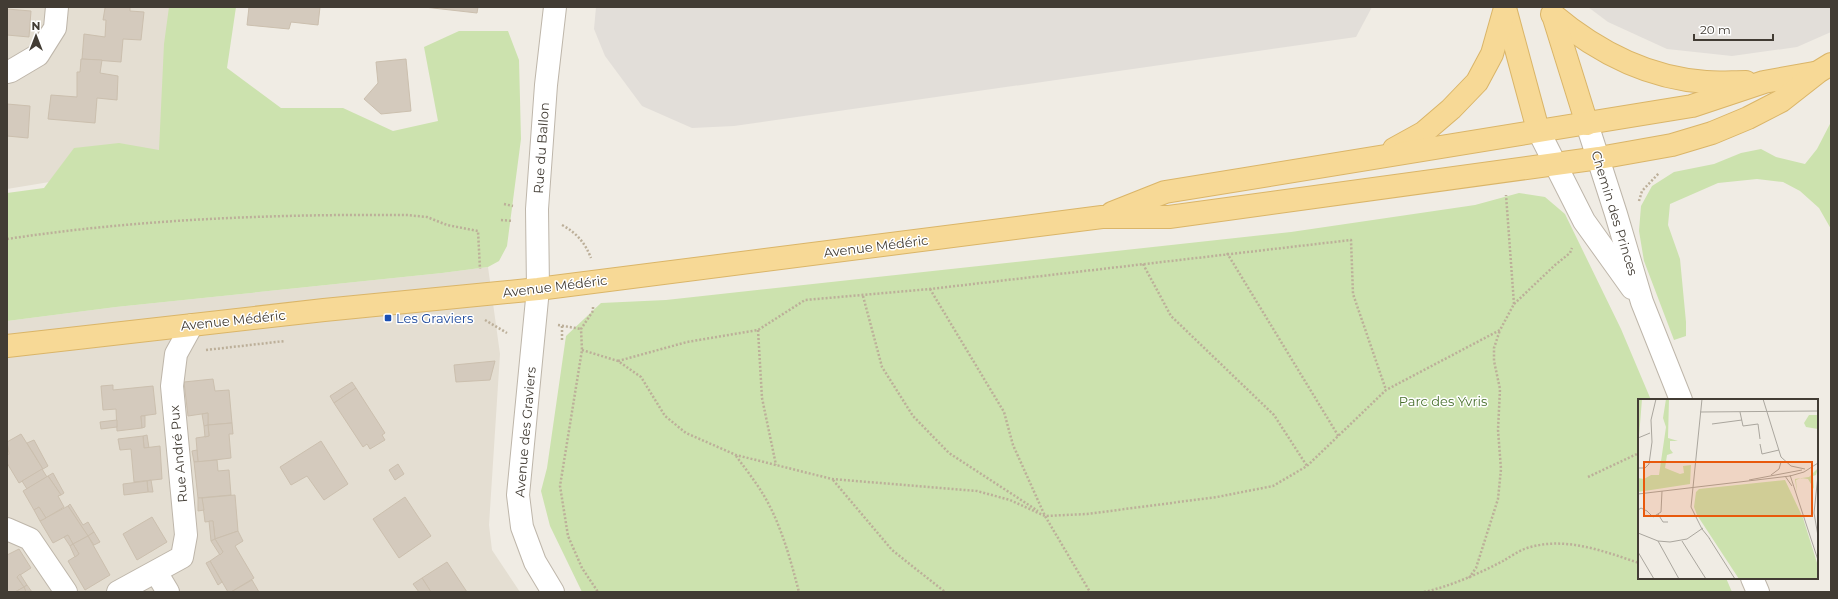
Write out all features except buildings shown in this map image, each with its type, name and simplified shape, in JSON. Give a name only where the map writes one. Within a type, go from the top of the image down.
[{"type":"main road","points":[[1505,8],[1538,130]]},
{"type":"main road","points":[[1379,157],[1423,133],[1451,110],[1477,82],[1492,54],[1505,8]]},
{"type":"main road","points":[[1550,11],[1587,124]]},
{"type":"main road","points":[[1550,11],[1574,33],[1605,52],[1652,73],[1706,82],[1764,82]]},
{"type":"main road","points":[[1102,217],[1165,192],[1692,106],[1764,82],[1824,68]]},
{"type":"main road","points":[[1102,217],[1169,218],[1599,158],[1672,145],[1712,133],[1748,118],[1782,101],[1824,68]]},
{"type":"main road","name":"Avenue Médéric","points":[[7,346],[192,325],[538,290],[1102,217]]},
{"type":"street","points":[[7,72],[38,56],[55,28],[57,7]]},
{"type":"street","name":"Rue du Ballon","points":[[538,290],[537,209],[546,85],[555,7]]},
{"type":"street","name":"Chemin des Princes","points":[[1587,124],[1599,158],[1642,302],[1681,399]]},
{"type":"street","name":"Chemin des Princes","points":[[1538,130],[1584,221],[1642,302]]},
{"type":"street","name":"Avenue des Graviers","points":[[538,290],[518,495],[522,528],[535,562],[553,592]]},
{"type":"street","name":"Rue André Pux","points":[[118,592],[182,557],[186,535],[172,386],[176,354],[192,325]]},
{"type":"street","points":[[7,529],[30,539],[66,592]]},
{"type":"street","points":[[156,572],[168,592]]},
{"type":"street","points":[[1752,579],[1758,592]]},
{"type":"path","points":[[1503,171],[1506,187],[1514,304]]},
{"type":"path","points":[[504,204],[516,206]]},
{"type":"path","points":[[7,239],[60,231],[230,217],[407,215],[427,218],[447,225],[478,231],[480,271]]},
{"type":"path","points":[[559,220],[562,224],[574,231],[582,240],[592,261],[595,282],[593,311],[581,329],[582,350],[560,486],[568,536],[582,568],[598,592]]},
{"type":"path","points":[[1469,578],[1476,568],[1498,499],[1501,469],[1498,430],[1500,389],[1494,362],[1494,348],[1500,330],[1514,304],[1555,265],[1570,253],[1584,221]]},
{"type":"path","points":[[618,362],[687,342],[758,330],[805,300],[930,289],[1351,240],[1353,294],[1386,390]]},
{"type":"path","points":[[1228,254],[1339,437]]},
{"type":"path","points":[[1143,264],[1171,316],[1274,415],[1307,466]]},
{"type":"path","points":[[930,289],[1004,412],[1013,445],[1045,516],[1090,592]]},
{"type":"path","points":[[863,296],[882,367],[913,416],[949,453],[1045,516]]},
{"type":"path","points":[[483,318],[507,333]]},
{"type":"path","points":[[562,340],[562,326],[581,329]]},
{"type":"path","points":[[758,330],[762,398],[776,465]]},
{"type":"path","points":[[582,350],[618,362],[641,377],[665,416],[686,433],[736,456],[832,479],[977,492],[1010,500],[1045,516],[1087,514],[1224,495],[1273,486],[1307,466],[1339,437],[1386,390],[1500,330]]},
{"type":"path","points":[[1588,477],[1638,453]]},
{"type":"path","points":[[736,456],[763,494],[776,521],[786,544],[799,592]]},
{"type":"path","points":[[832,479],[892,550],[944,592]]},
{"type":"path","points":[[1424,592],[1469,578],[1526,548],[1548,544],[1568,544],[1603,551],[1638,563]]},
{"type":"shaded area","points":[[7,7],[203,7],[195,158],[7,189]]},
{"type":"shaded area","points":[[596,7],[1372,7],[1356,37],[734,126],[692,128],[642,106],[605,56],[594,29]]},
{"type":"shaded area","points":[[1588,7],[1831,7],[1831,32],[1797,47],[1732,56],[1667,49],[1608,22]]},
{"type":"shaded area","points":[[488,267],[500,354],[489,525],[492,550],[520,592],[7,592],[7,321],[116,307]]},
{"type":"green space","points":[[169,7],[236,7],[227,68],[281,108],[343,108],[393,131],[438,121],[424,47],[459,31],[508,31],[519,60],[521,139],[507,246],[499,261],[488,267],[442,273],[116,307],[7,321],[7,193],[44,188],[74,148],[119,143],[159,150],[164,44]]},
{"type":"green space","points":[[1831,122],[1831,229],[1819,208],[1800,191],[1783,182],[1757,179],[1718,183],[1670,204],[1668,225],[1680,259],[1686,322],[1686,336],[1674,340],[1644,261],[1639,231],[1641,206],[1652,186],[1674,172],[1714,164],[1741,153],[1761,149],[1776,157],[1805,164],[1817,149]]},
{"type":"green space","name":"Parc des Yvris","points":[[1519,193],[1545,197],[1565,214],[1621,329],[1651,399],[1638,399],[1638,579],[1726,579],[1732,592],[582,592],[550,526],[541,491],[547,468],[566,336],[601,303],[666,300],[1291,232],[1475,205]]},
{"type":"place","name":"Les Graviers","points":[[388,318]]}]
